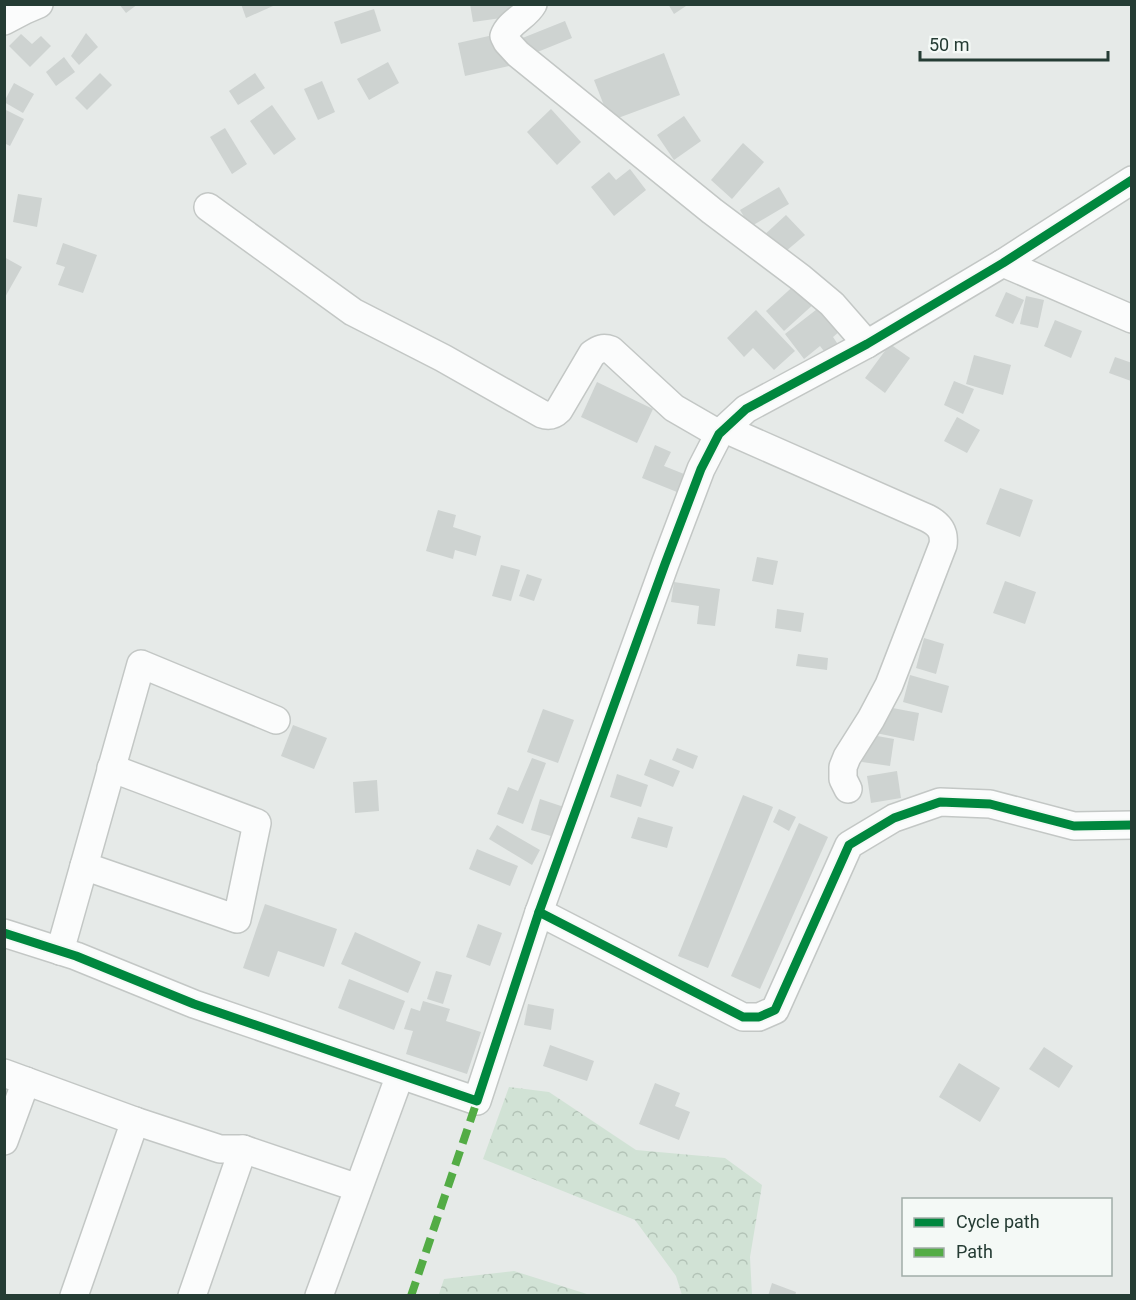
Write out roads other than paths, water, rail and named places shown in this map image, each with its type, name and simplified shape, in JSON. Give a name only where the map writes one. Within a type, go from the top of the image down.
[{"type":"street","points":[[4,21],[39,4]]},
{"type":"street","points":[[533,4],[530,10],[506,30],[504,36],[518,54],[712,210],[801,278],[832,304],[867,344]]},
{"type":"street","points":[[4,933],[60,951],[194,1004],[477,1101],[539,912],[700,469],[722,432],[746,410],[867,344],[1003,263],[1131,180]]},
{"type":"street","points":[[208,207],[353,312],[443,358],[542,414],[554,415],[559,410],[592,354],[598,349],[605,348],[674,408],[722,432],[936,523],[942,530],[943,545],[889,685],[843,767],[843,779],[848,789]]},
{"type":"street","points":[[1003,263],[1131,319]]},
{"type":"street","points":[[60,951],[141,664],[276,720]]},
{"type":"street","points":[[84,866],[237,919],[257,823],[111,768]]},
{"type":"street","points":[[539,912],[743,1017],[759,1017],[775,1010],[849,845],[894,818],[940,802],[990,804],[1074,826],[1131,825]]},
{"type":"street","points":[[318,1296],[400,1075]]},
{"type":"street","points":[[4,1141],[15,1077],[220,1149],[243,1149],[358,1188]]},
{"type":"street","points":[[74,1296],[135,1121]]},
{"type":"street","points":[[192,1296],[243,1149]]}]
